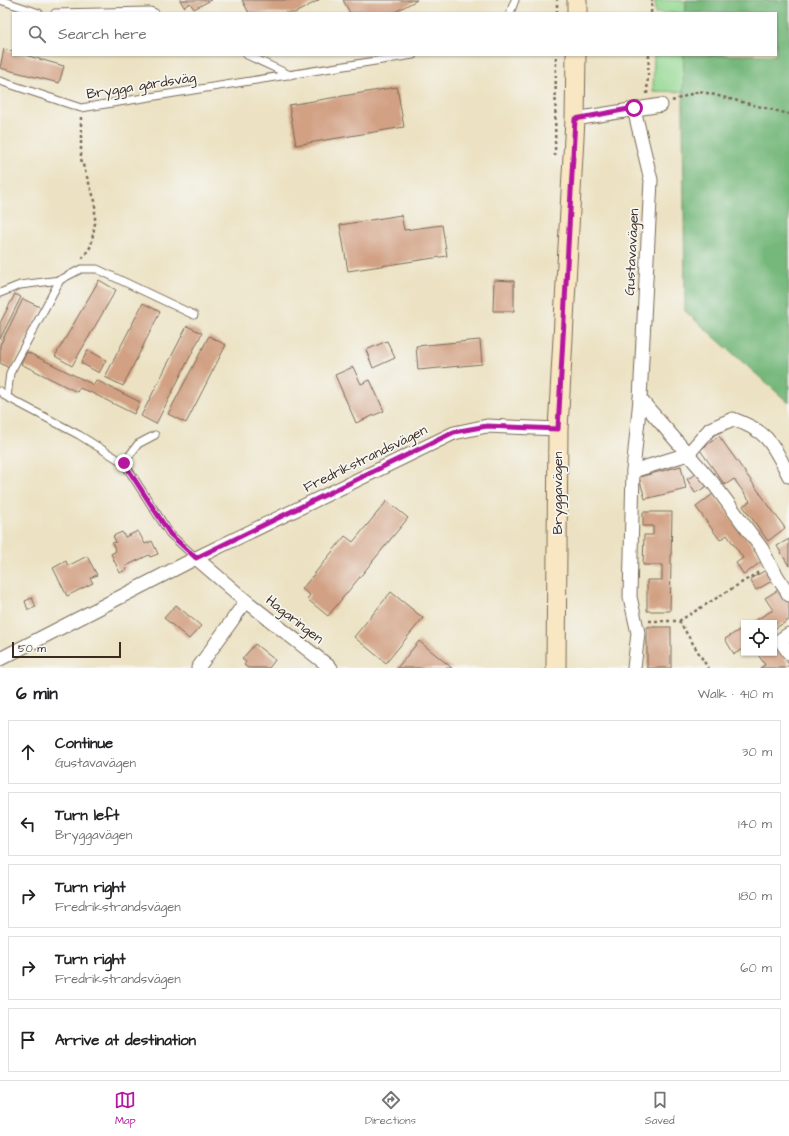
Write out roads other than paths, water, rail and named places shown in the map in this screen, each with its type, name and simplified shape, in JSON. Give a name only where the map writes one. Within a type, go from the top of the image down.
[{"type":"main road","points":[[577,0],[577,12]]},
{"type":"main road","name":"Bryggavägen","points":[[556,668],[558,429],[575,119],[576,56]]},
{"type":"street","points":[[575,119],[661,105]]},
{"type":"street","name":"Gustavavägen","points":[[634,668],[638,633],[630,597],[633,472],[640,399],[651,180],[640,108]]},
{"type":"street","points":[[640,399],[713,483],[762,549],[789,595]]},
{"type":"street","points":[[633,472],[688,454],[710,429],[733,418],[754,426],[772,443],[789,476]]},
{"type":"street","name":"Fredrikstrandsvägen","points":[[0,659],[196,558],[454,432],[487,426],[558,429]]},
{"type":"street","points":[[196,558],[246,602]]},
{"type":"street","name":"Hagaringen","points":[[198,668],[246,602],[331,668]]},
{"type":"street","points":[[789,634],[780,640],[789,653]]},
{"type":"lane","points":[[0,0],[36,12]]},
{"type":"lane","points":[[510,12],[514,0]]},
{"type":"lane","points":[[102,12],[152,12]]},
{"type":"lane","points":[[249,56],[290,75]]},
{"type":"lane","name":"Brygga gårdsväg","points":[[0,81],[81,108],[407,56]]},
{"type":"lane","points":[[0,293],[20,285],[60,280],[81,269],[97,269],[194,315]]},
{"type":"lane","points":[[7,397],[10,373],[60,280]]},
{"type":"lane","points":[[0,391],[7,397],[80,435],[124,463],[170,534],[196,558]]},
{"type":"lane","points":[[124,463],[138,444],[155,435]]}]
